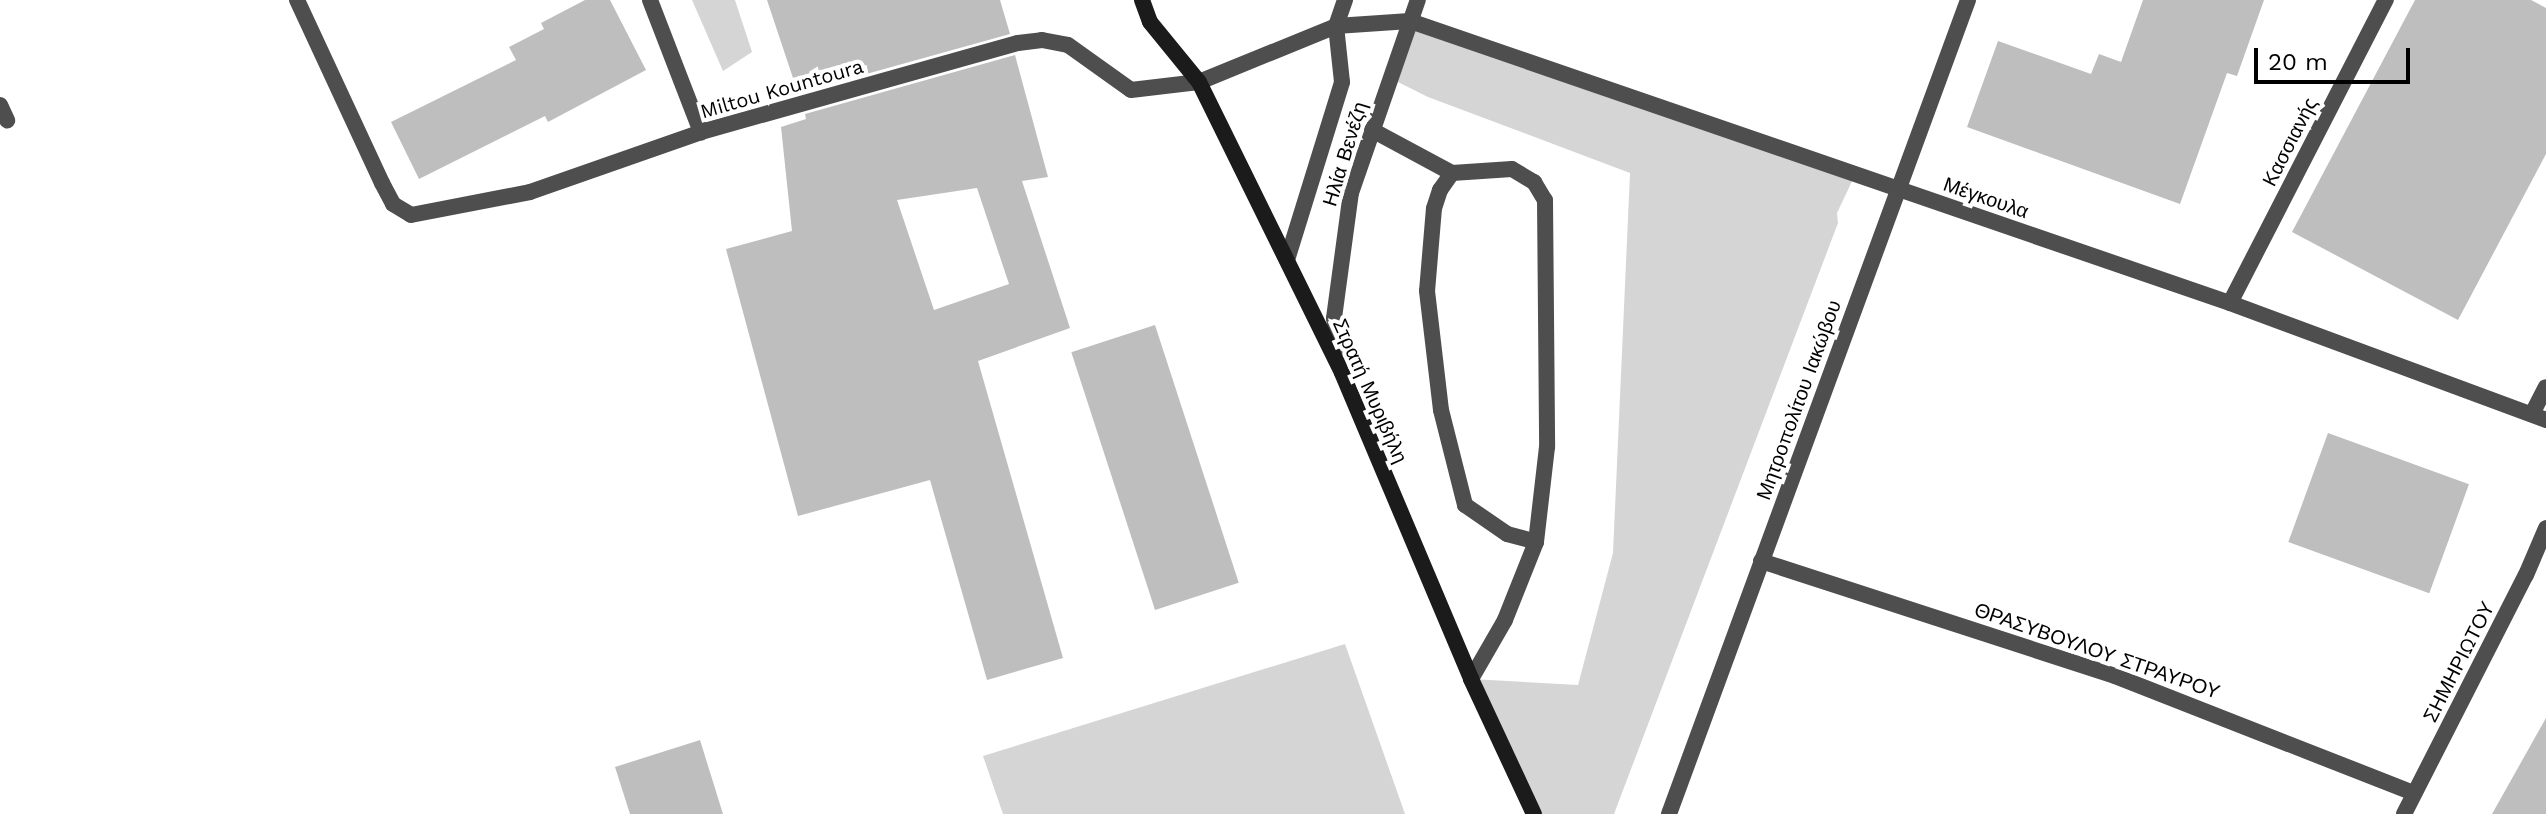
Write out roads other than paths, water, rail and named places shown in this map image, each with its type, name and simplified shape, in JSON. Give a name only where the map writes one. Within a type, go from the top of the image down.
[{"type":"main road","name":"Στρατή Μυριβήλη","points":[[1142,0],[1150,22],[1199,82],[1342,373],[1471,679],[1534,814]]},
{"type":"street","name":"Miltou Kountoura","points":[[297,0],[393,204],[411,215],[530,192],[701,132],[1018,43],[1042,40],[1068,45],[1131,90],[1199,82]]},
{"type":"street","points":[[650,0],[701,132]]},
{"type":"street","points":[[1287,260],[1342,82],[1336,26],[1345,0]]},
{"type":"street","name":"Ηλία Βενέζη","points":[[1342,373],[1334,318],[1338,270],[1351,193],[1418,0]]},
{"type":"street","name":"Μητροπολίτου Ιακώβου","points":[[1669,814],[1968,0]]},
{"type":"street","name":"Κασσιανής","points":[[2230,303],[2386,0]]},
{"type":"street","points":[[1199,82],[1336,26],[1410,21]]},
{"type":"street","name":"Μέγκουλα","points":[[1410,21],[2230,303],[2539,417]]},
{"type":"street","points":[[1372,130],[1452,173],[1512,169],[1534,182],[1545,200],[1547,447],[1536,542],[1505,620],[1471,679]]},
{"type":"street","points":[[1452,173],[1434,208],[1427,291],[1441,410],[1465,505],[1507,534],[1536,542]]},
{"type":"street","points":[[2539,417],[2546,387]]},
{"type":"street","name":"ΣΗΜΗΡΙΩΤΟΥ","points":[[2404,814],[2526,575],[2546,528]]},
{"type":"street","name":"ΘΡΑΣΥΒΟΥΛΟΥ ΣΤΡΑΥΡΟΥ","points":[[1761,561],[2115,676],[2414,793]]}]
